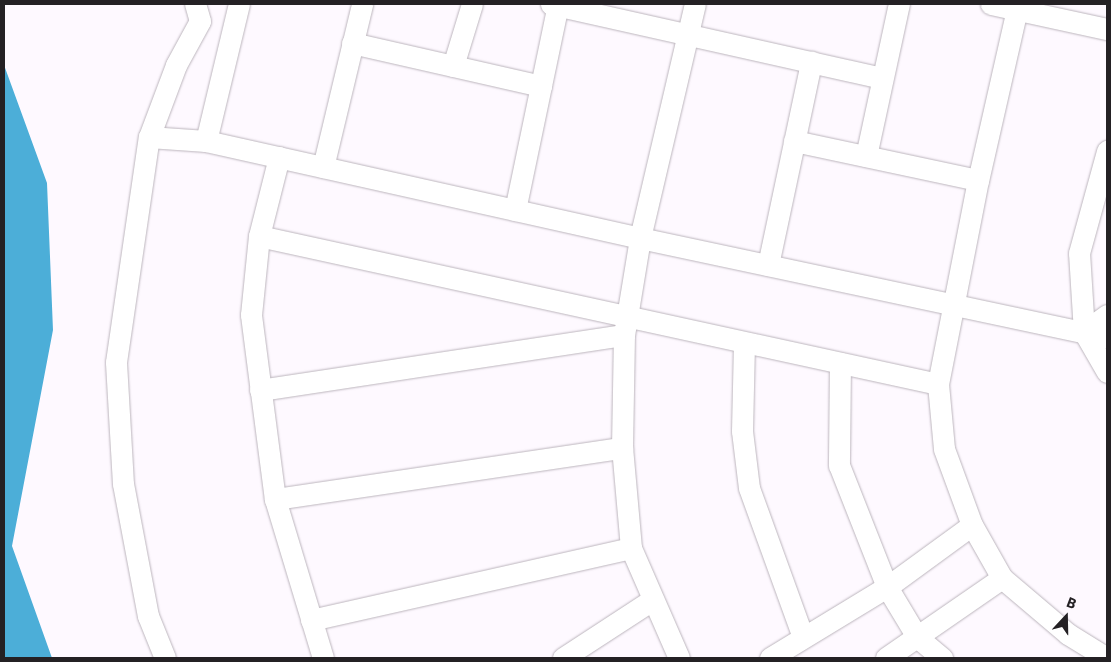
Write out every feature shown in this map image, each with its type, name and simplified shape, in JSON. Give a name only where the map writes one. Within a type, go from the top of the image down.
[{"type":"street","points":[[165,658],[148,616],[123,484],[116,362],[149,136],[176,65],[200,21],[195,4]]},
{"type":"street","points":[[206,141],[238,4]]},
{"type":"street","points":[[323,167],[362,4]]},
{"type":"street","points":[[453,66],[472,4]]},
{"type":"street","points":[[679,658],[652,600],[631,548],[622,448],[625,327],[640,238],[686,34],[695,4]]},
{"type":"street","points":[[866,156],[899,4]]},
{"type":"street","points":[[991,4],[1107,28]]},
{"type":"street","points":[[515,210],[541,86],[555,5],[882,78]]},
{"type":"street","points":[[1017,9],[978,180],[952,304],[938,384],[944,449],[972,525],[1002,578],[1068,634],[1107,658]]},
{"type":"street","points":[[352,43],[541,86]]},
{"type":"street","points":[[768,265],[811,62]]},
{"type":"street","points":[[149,136],[206,141],[640,238],[1107,337]]},
{"type":"street","points":[[794,141],[978,180]]},
{"type":"street","points":[[1107,151],[1079,253],[1084,332],[1107,372]]},
{"type":"street","points":[[279,157],[259,236],[251,315],[274,499],[323,658]]},
{"type":"street","points":[[259,236],[625,327],[744,343],[938,384]]},
{"type":"street","points":[[1084,332],[1107,315]]},
{"type":"street","points":[[260,390],[625,327]]},
{"type":"street","points":[[744,343],[742,431],[750,488],[803,637]]},
{"type":"street","points":[[840,363],[839,465],[886,587],[917,637],[942,658]]},
{"type":"street","points":[[274,499],[622,448]]},
{"type":"street","points":[[770,658],[886,587],[972,525]]},
{"type":"street","points":[[311,620],[631,548]]},
{"type":"street","points":[[886,658],[1002,578]]},
{"type":"street","points":[[563,658],[652,600]]},
{"type":"water","points":[[4,65],[47,183],[53,330],[12,546],[52,658],[4,658]]}]
